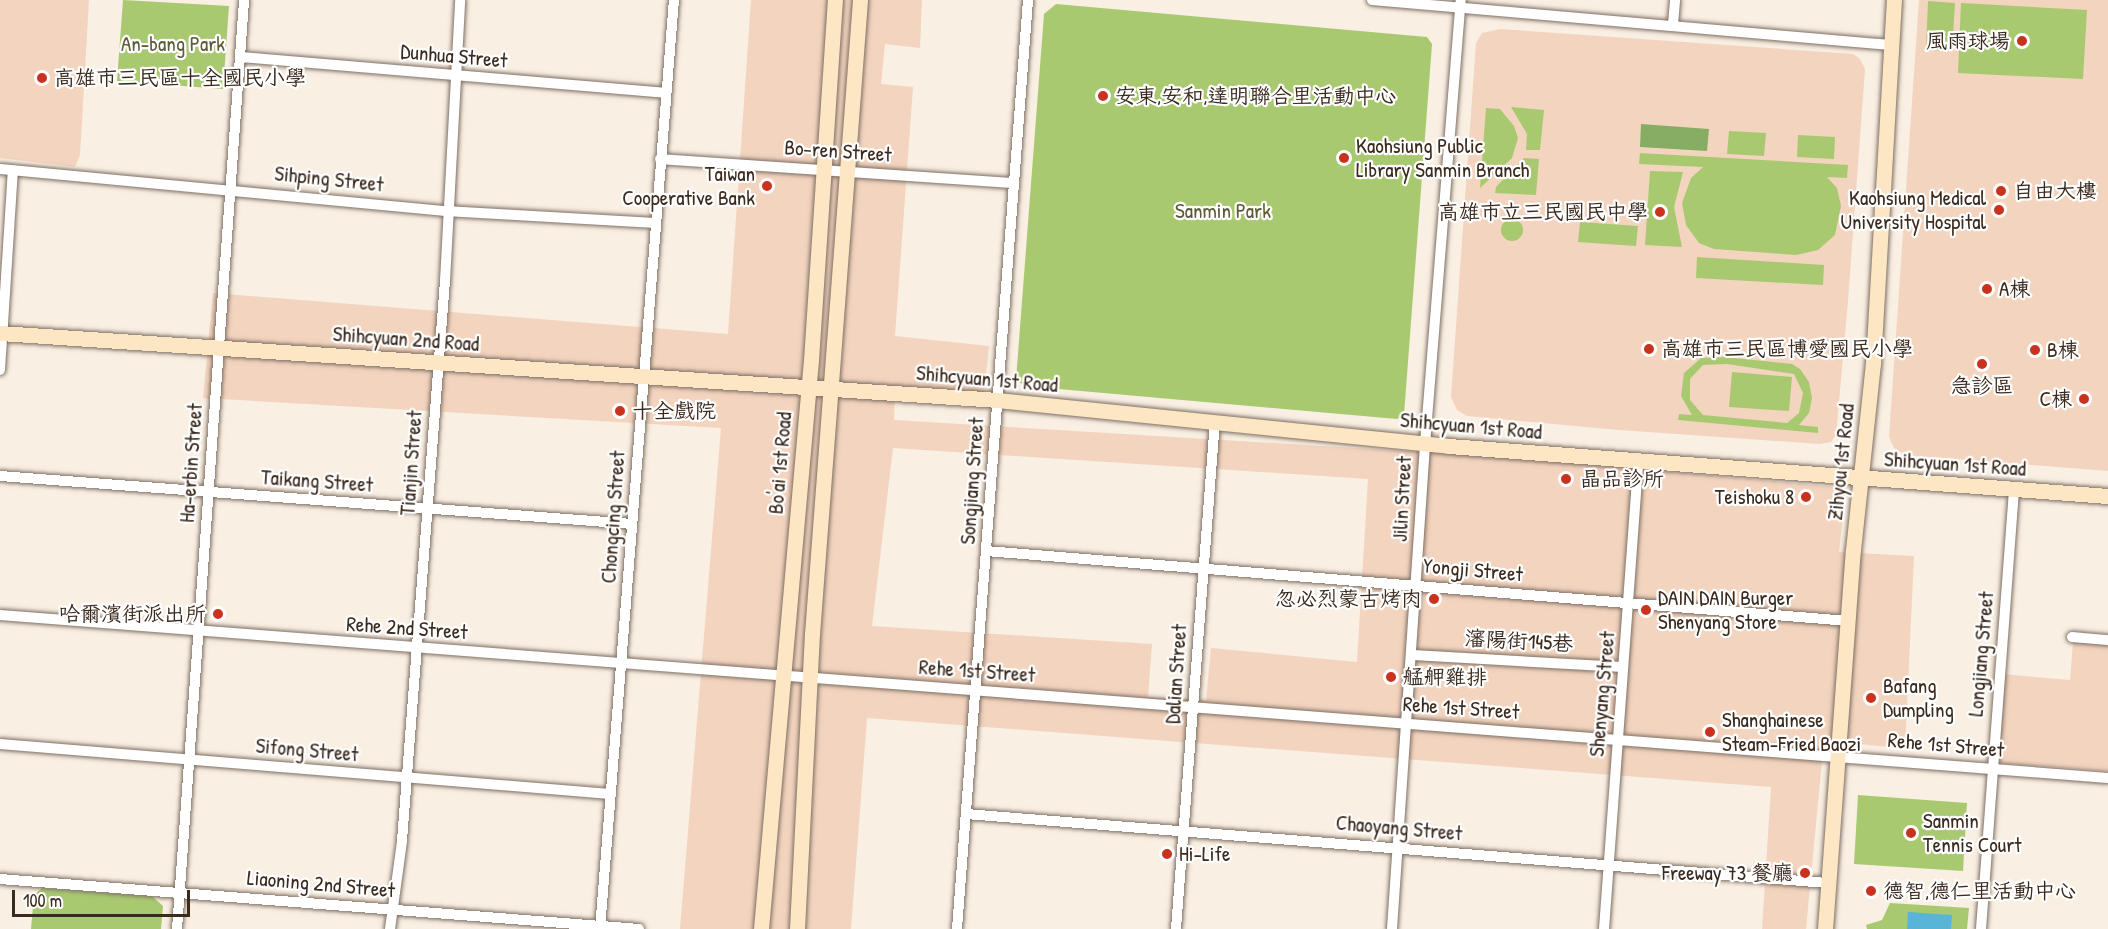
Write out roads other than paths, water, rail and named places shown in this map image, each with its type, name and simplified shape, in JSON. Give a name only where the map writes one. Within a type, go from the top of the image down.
[{"type":"street","name":"Ha-erbin Street","points":[[177,929],[244,0]]},
{"type":"street","name":"Tianjin Street","points":[[390,929],[406,777],[438,363],[460,0]]},
{"type":"street","name":"Chongcing Street","points":[[600,927],[674,0]]},
{"type":"street","name":"Bo'ai 1st Road","points":[[762,929],[781,675],[808,387],[835,0]]},
{"type":"street","points":[[797,929],[811,678],[831,389],[850,172],[860,0]]},
{"type":"street","name":"Songjiang Street","points":[[957,929],[1028,0]]},
{"type":"street","points":[[1372,0],[1461,4],[1891,45]]},
{"type":"street","points":[[1673,24],[1675,0]]},
{"type":"street","name":"Zihyou 1st Road","points":[[1825,929],[1860,478],[1873,363],[1894,0]]},
{"type":"street","name":"Jilin Street","points":[[1392,929],[1418,584],[1425,444],[1461,4]]},
{"type":"street","name":"Dunhua Street","points":[[240,57],[665,93]]},
{"type":"street","name":"Bo-ren Street","points":[[660,159],[1014,183]]},
{"type":"street","name":"Sihping Street","points":[[0,169],[230,188],[446,211],[655,223]]},
{"type":"street","points":[[0,370],[13,170]]},
{"type":"street","name":"Shihcyuan 2nd Road","points":[[2,333],[219,346],[643,378],[808,387]]},
{"type":"street","name":"Shihcyuan 1st Road","points":[[808,387],[998,400],[1425,444],[2108,496]]},
{"type":"street","name":"Dalian Street","points":[[1176,929],[1215,421]]},
{"type":"street","name":"Shenyang Street","points":[[1604,929],[1617,740],[1630,604],[1638,461]]},
{"type":"street","name":"Taikang Street","points":[[0,476],[632,524]]},
{"type":"street","name":"Longjiang Street","points":[[1981,929],[1991,768],[2014,489]]},
{"type":"street","name":"Yongji Street","points":[[986,551],[1418,584],[1848,621]]},
{"type":"street","name":"Rehe 2nd Street","points":[[0,615],[811,678]]},
{"type":"street","points":[[2072,637],[2108,640]]},
{"type":"street","name":"瀋陽街145巷","points":[[1413,655],[1623,667]]},
{"type":"street","name":"Rehe 1st Street","points":[[811,678],[2108,778]]},
{"type":"street","name":"Sifong Street","points":[[0,744],[610,794]]},
{"type":"street","name":"Chaoyang Street","points":[[966,814],[1828,883]]},
{"type":"street","name":"Liaoning 2nd Street","points":[[0,879],[639,929]]},
{"type":"water","points":[[1908,912],[1952,915],[1951,929],[1907,929]]},
{"type":"place","name":"風雨球場","points":[[2022,41]]},
{"type":"place","name":"高雄市三民區十全國民小學","points":[[42,78]]},
{"type":"place","name":"安東,安和,達明聯合里活動中心","points":[[1103,96]]},
{"type":"place","name":"Kaohsiung Public Library Sanmin Branch","points":[[1344,158]]},
{"type":"place","name":"Taiwan Cooperative Bank","points":[[767,186]]},
{"type":"place","name":"自由大樓","points":[[2001,191]]},
{"type":"place","name":"Kaohsiung Medical University Hospital","points":[[1999,210]]},
{"type":"place","name":"高雄市立三民國民中學","points":[[1660,212]]},
{"type":"place","name":"A棟","points":[[1987,289]]},
{"type":"place","name":"高雄市三民區博愛國民小學","points":[[1649,349]]},
{"type":"place","name":"B棟","points":[[2035,350]]},
{"type":"place","name":"急診區","points":[[1982,364]]},
{"type":"place","name":"C棟","points":[[2084,399]]},
{"type":"place","name":"十全戲院","points":[[620,411]]},
{"type":"place","name":"晶品診所","points":[[1566,479]]},
{"type":"place","name":"Teishoku 8","points":[[1806,497]]},
{"type":"place","name":"忽必烈蒙古烤肉","points":[[1434,599]]},
{"type":"place","name":"DAIN DAIN Burger Shenyang Store","points":[[1646,610]]},
{"type":"place","name":"哈爾濱街派出所","points":[[218,614]]},
{"type":"place","name":"艋舺雞排","points":[[1391,677]]},
{"type":"place","name":"Bafang Dumpling","points":[[1871,698]]},
{"type":"place","name":"Shanghainese Steam-Fried Baozi","points":[[1710,732]]},
{"type":"place","name":"Sanmin Tennis Court","points":[[1911,833]]},
{"type":"place","name":"Hi-Life","points":[[1167,854]]},
{"type":"place","name":"Freeway 73 餐廳","points":[[1805,873]]},
{"type":"place","name":"德智,德仁里活動中心","points":[[1871,891]]},
{"type":"park label","name":"An-bang Park","points":[[173,44]]},
{"type":"park label","name":"Sanmin Park","points":[[1223,211]]}]
